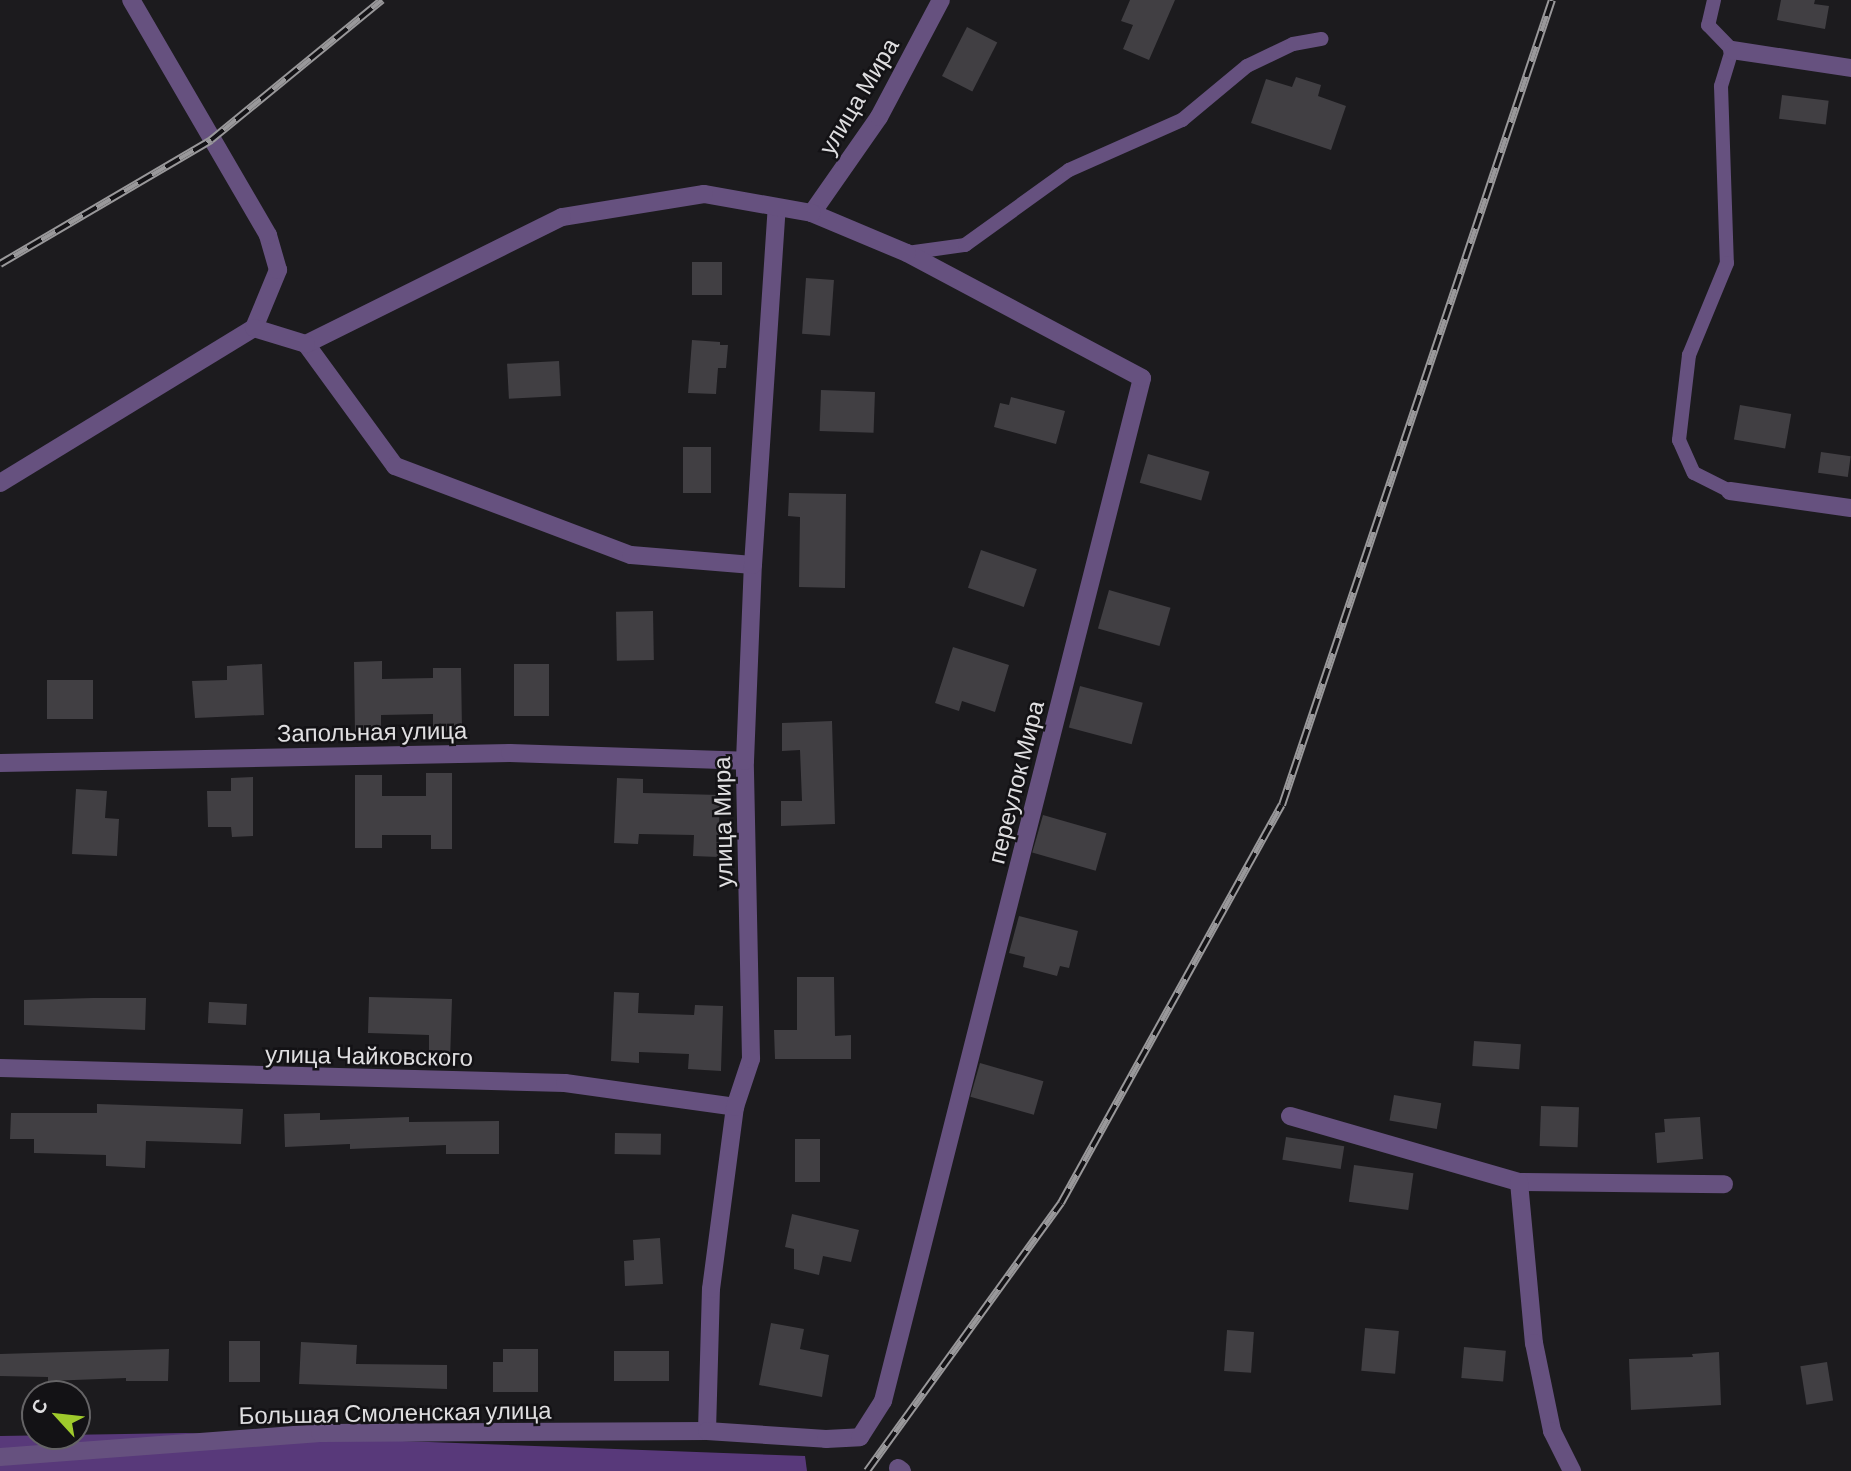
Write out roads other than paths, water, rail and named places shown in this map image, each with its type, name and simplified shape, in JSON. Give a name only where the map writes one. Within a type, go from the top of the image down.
[{"type":"street","points":[[0,483],[254,328],[278,271],[268,235],[131,0]]},
{"type":"street","name":"улица Мира","points":[[812,214],[879,117],[941,0]]},
{"type":"street","points":[[1732,50],[1851,68]]},
{"type":"street","name":"переулок Мира","points":[[306,344],[562,216],[704,194],[812,214],[907,253],[1142,378],[883,1401],[860,1437],[826,1439],[707,1431]]},
{"type":"street","name":"улица Мира","points":[[707,1431],[711,1289],[735,1107],[751,1059],[745,761],[753,565],[777,208]]},
{"type":"street","points":[[254,328],[306,344],[395,466],[631,555],[753,565]]},
{"type":"street","points":[[1730,491],[1851,508]]},
{"type":"street","name":"Запольная улица","points":[[0,763],[510,753],[745,761]]},
{"type":"street","name":"улица Чайковского","points":[[0,1068],[565,1083],[735,1107]]},
{"type":"street","points":[[1290,1116],[1519,1182],[1724,1184]]},
{"type":"street","points":[[1519,1182],[1534,1343],[1552,1431],[1572,1471]]},
{"type":"street","name":"Большая Смоленская улица","points":[[0,1457],[320,1433],[707,1431]]},
{"type":"lane","points":[[1714,0],[1708,25],[1732,50],[1721,86],[1727,263],[1689,355],[1679,440],[1694,473],[1730,491]]},
{"type":"lane","points":[[907,253],[965,245],[1069,170],[1182,120],[1247,65],[1293,44],[1322,39]]},
{"type":"railway","points":[[0,264],[211,140],[382,0]]},
{"type":"railway","points":[[867,1471],[1061,1203],[1282,805],[1552,0]]}]
